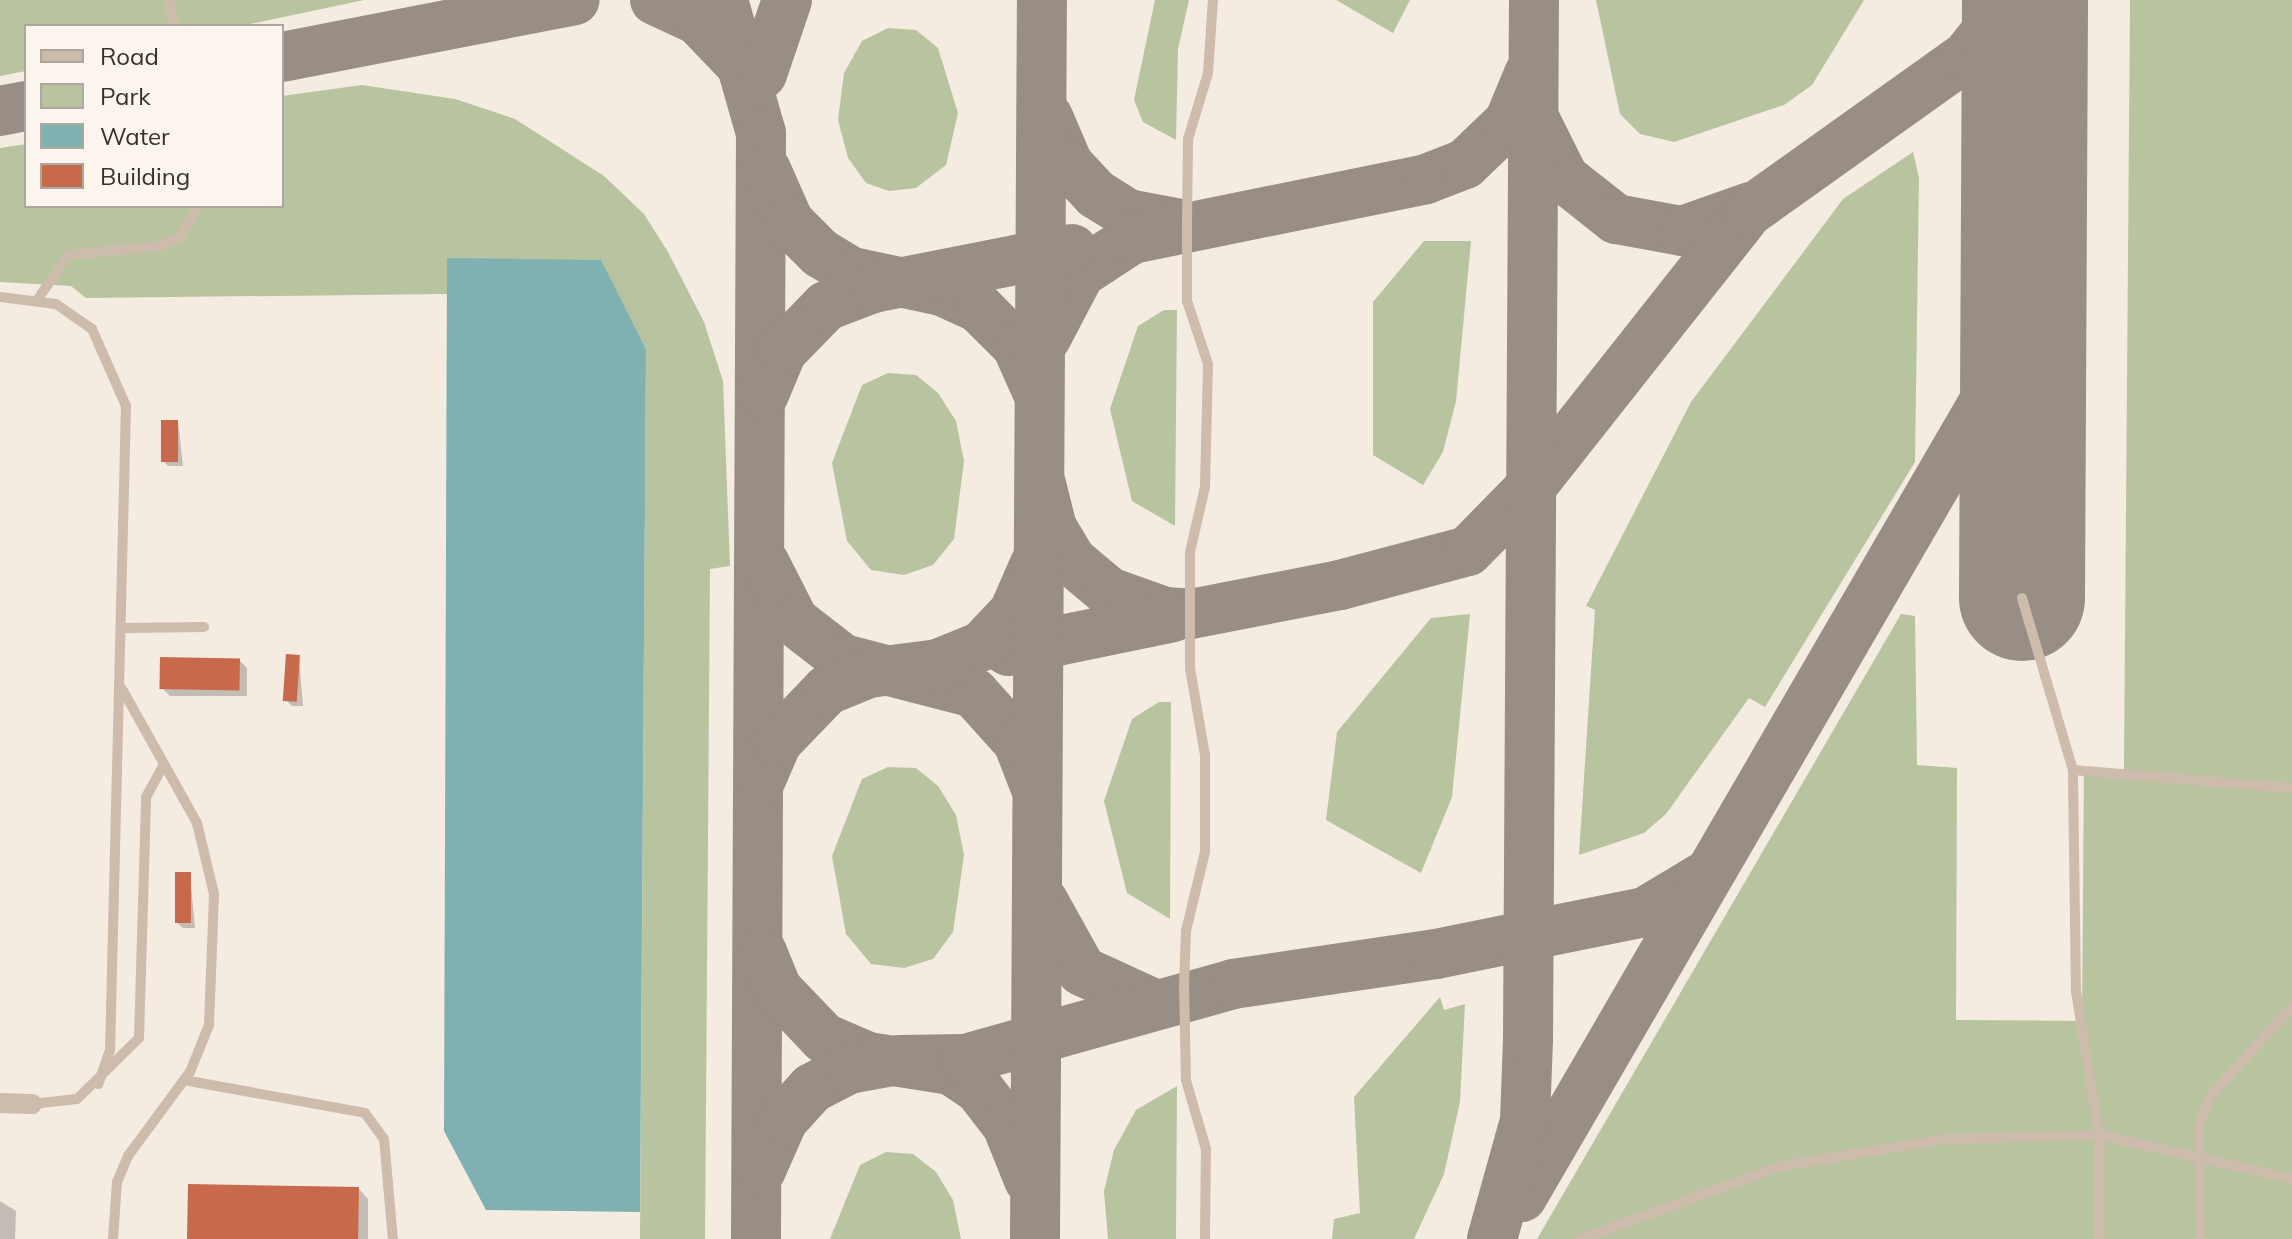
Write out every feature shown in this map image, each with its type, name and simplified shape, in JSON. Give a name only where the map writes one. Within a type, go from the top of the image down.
[{"type":"street","points":[[0,1103],[32,1104]]},
{"type":"lane","points":[[169,0],[174,24]]},
{"type":"lane","points":[[1205,1239],[1206,1149],[1186,1080],[1184,986],[1186,931],[1205,852],[1205,755],[1190,668],[1190,552],[1205,487],[1208,364],[1187,301],[1187,225],[1188,139],[1208,73],[1213,0]]},
{"type":"lane","points":[[38,299],[68,255],[160,246],[179,238],[198,208]]},
{"type":"lane","points":[[0,297],[38,299],[92,329],[123,384],[124,628],[122,689],[114,717],[110,1050],[98,1084]]},
{"type":"lane","points":[[2022,598],[2073,770],[2076,992],[2099,1135],[2099,1239]]},
{"type":"lane","points":[[124,628],[204,627]]},
{"type":"lane","points":[[113,1239],[117,1182],[128,1156],[184,1080],[209,1025],[214,894],[209,852],[122,689]]},
{"type":"lane","points":[[32,1104],[77,1099],[98,1084],[139,1038],[146,797],[163,766]]},
{"type":"lane","points":[[2073,770],[2292,788]]},
{"type":"lane","points":[[2200,1239],[2197,1154],[2211,1095],[2292,1007]]},
{"type":"lane","points":[[184,1080],[365,1113],[384,1139],[393,1239]]},
{"type":"lane","points":[[1581,1239],[1689,1194],[1848,1150],[2029,1133],[2099,1135],[2197,1154],[2292,1179]]},
{"type":"green space","points":[[0,0],[364,0],[250,24],[24,24],[24,71],[0,76]]},
{"type":"green space","points":[[1155,0],[1189,0],[1178,49],[1176,140],[1143,122],[1134,100]]},
{"type":"green space","points":[[1336,0],[1410,0],[1393,33]]},
{"type":"green space","points":[[1596,0],[1864,0],[1812,85],[1784,105],[1674,142],[1640,134],[1620,114]]},
{"type":"green space","points":[[2130,0],[2292,0],[2292,1239],[1537,1239],[1901,614],[1915,616],[1917,765],[1957,768],[1956,1020],[2082,1021],[2084,767],[2124,772]]},
{"type":"green space","points":[[888,28],[916,30],[938,48],[958,113],[946,165],[916,188],[889,191],[866,183],[848,158],[838,120],[844,73],[862,41]]},
{"type":"green space","points":[[362,85],[455,99],[515,119],[604,176],[644,214],[668,252],[704,322],[723,381],[730,566],[710,569],[705,1239],[640,1239],[646,349],[601,261],[447,259],[447,294],[86,298],[71,286],[0,282],[0,148],[24,144],[24,208],[284,208],[284,96]]},
{"type":"green space","points":[[1913,152],[1919,178],[1915,462],[1765,707],[1749,698],[1666,814],[1644,833],[1579,855],[1595,610],[1586,606],[1691,402],[1843,199]]},
{"type":"green space","points":[[1424,241],[1471,241],[1456,401],[1443,452],[1423,485],[1373,455],[1373,302]]},
{"type":"green space","points":[[1164,310],[1177,310],[1175,526],[1132,501],[1110,409],[1138,326]]},
{"type":"green space","points":[[888,373],[916,375],[938,393],[956,421],[964,461],[954,539],[933,565],[904,575],[871,570],[847,541],[832,463],[862,385]]},
{"type":"green space","points":[[1470,614],[1452,797],[1421,873],[1326,820],[1337,732],[1431,618]]},
{"type":"green space","points":[[1159,702],[1171,702],[1170,919],[1127,893],[1104,801],[1132,719]]},
{"type":"green space","points":[[888,767],[916,768],[938,786],[956,815],[964,855],[953,932],[933,959],[904,968],[871,964],[846,934],[832,856],[862,779]]},
{"type":"green space","points":[[1440,997],[1444,1010],[1465,1004],[1460,1102],[1444,1174],[1414,1239],[1332,1239],[1334,1219],[1360,1213],[1354,1097]]},
{"type":"green space","points":[[1177,1086],[1176,1239],[1108,1239],[1104,1191],[1114,1150],[1136,1110]]},
{"type":"green space","points":[[886,1152],[913,1154],[936,1172],[953,1200],[961,1239],[830,1239],[860,1165]]},
{"type":"water","points":[[447,258],[601,260],[646,349],[640,1212],[486,1210],[444,1131]]},
{"type":"building","points":[[161,420],[178,420],[178,462],[161,462]]},
{"type":"building","points":[[286,654],[300,655],[297,702],[283,701]]},
{"type":"building","points":[[160,657],[240,658],[239,690],[159,689]]},
{"type":"building","points":[[175,872],[191,872],[191,923],[175,923]]},
{"type":"building","points":[[188,1184],[359,1187],[358,1239],[187,1239]]},
{"type":"taxiway","points":[[284,57],[574,0]]},
{"type":"taxiway","points":[[655,0],[698,20],[740,64]]},
{"type":"taxiway","points":[[723,0],[761,133],[756,1239]]},
{"type":"taxiway","points":[[762,74],[787,0]]},
{"type":"taxiway","points":[[1035,1239],[1042,0]]},
{"type":"taxiway","points":[[1492,1239],[1525,1121],[1528,1039],[1534,0]]},
{"type":"taxiway","points":[[1041,484],[1052,528],[1072,561],[1109,592],[1165,612],[1191,614],[1340,585],[1468,551],[1531,487],[1748,212],[1967,56],[2011,0]]},
{"type":"taxiway","points":[[1046,338],[1080,273],[1132,239],[1426,179],[1465,164],[1509,122],[1529,74]]},
{"type":"taxiway","points":[[0,111],[24,106]]},
{"type":"taxiway","points":[[1048,117],[1068,164],[1096,194],[1128,214],[1181,224]]},
{"type":"taxiway","points":[[1537,124],[1564,178],[1616,219],[1682,231],[1750,207]]},
{"type":"taxiway","points":[[766,170],[789,222],[820,253],[852,272],[942,291],[979,308],[1017,346],[1037,391]]},
{"type":"taxiway","points":[[1522,1197],[1985,400],[2012,313],[2023,229]]},
{"type":"taxiway","points":[[764,394],[782,351],[826,306],[873,288],[1072,249]]},
{"type":"taxiway","points":[[765,564],[794,621],[843,659],[974,693],[1018,742],[1035,786]]},
{"type":"taxiway","points":[[761,779],[777,742],[827,690],[869,673],[938,664],[982,646],[1014,612],[1035,564]]},
{"type":"taxiway","points":[[1008,651],[1173,617]]},
{"type":"taxiway","points":[[899,1060],[965,1059],[1233,984],[1436,954],[1645,912],[1705,876]]},
{"type":"taxiway","points":[[1043,901],[1082,971],[1152,1003]]},
{"type":"taxiway","points":[[762,952],[777,989],[824,1038],[868,1057],[951,1070],[979,1089],[1007,1125],[1029,1180]]},
{"type":"taxiway","points":[[761,1170],[783,1120],[812,1088],[849,1069],[893,1061]]},
{"type":"runway","points":[[2022,598],[2025,0]]}]
